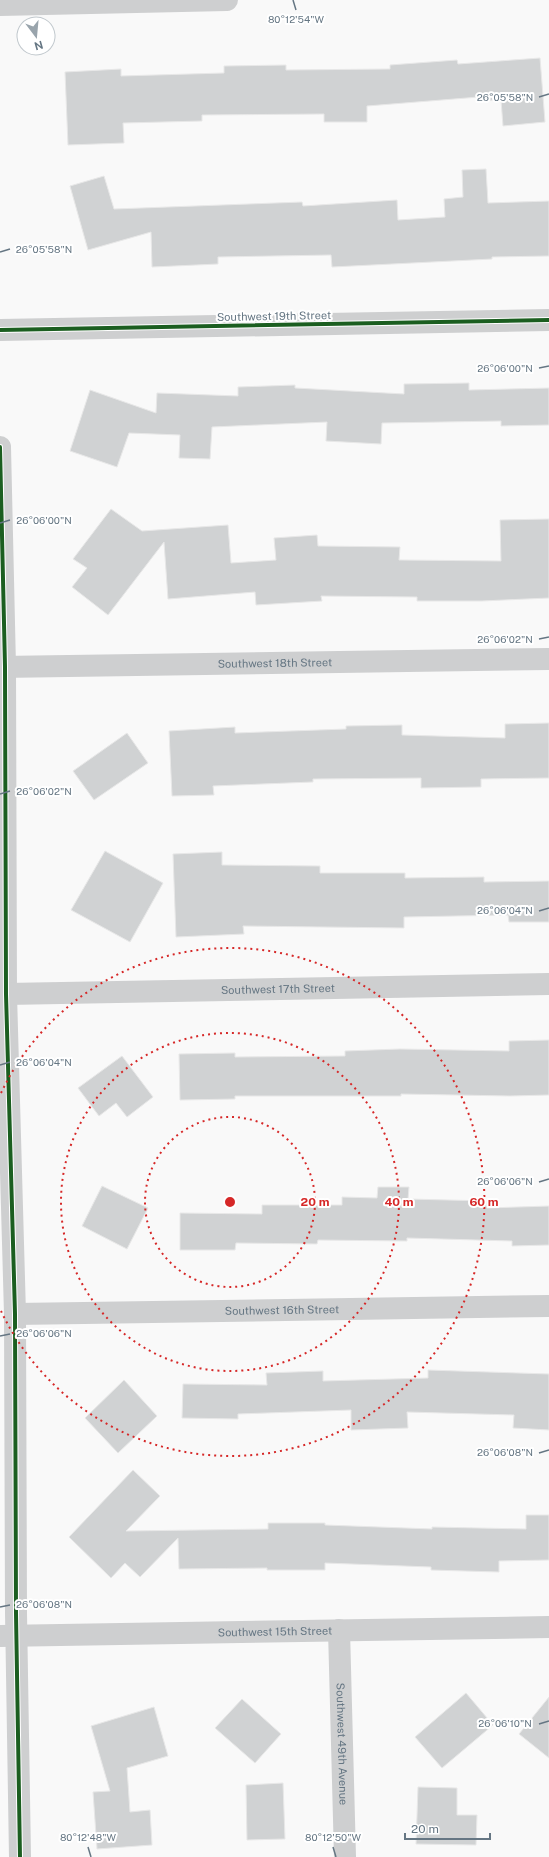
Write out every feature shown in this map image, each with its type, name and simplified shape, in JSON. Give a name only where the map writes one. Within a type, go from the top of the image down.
[{"type":"street","points":[[0,5],[227,0]]},
{"type":"street","name":"Southwest 19th Street","points":[[0,330],[549,320]]},
{"type":"street","points":[[0,446],[6,994],[15,1314],[8,1636],[20,1857]]},
{"type":"street","name":"Southwest 18th Street","points":[[3,667],[549,659]]},
{"type":"street","name":"Southwest 17th Street","points":[[6,994],[549,984]]},
{"type":"street","name":"Southwest 16th Street","points":[[15,1314],[549,1306]]},
{"type":"street","name":"Southwest 15th Street","points":[[8,1636],[549,1627]]},
{"type":"street","name":"Southwest 49th Avenue","points":[[339,1630],[345,1857]]},
{"type":"building","points":[[540,58],[545,122],[503,126],[501,100],[479,101],[479,97],[367,106],[367,122],[324,122],[324,114],[202,115],[202,121],[123,123],[124,143],[68,145],[65,72],[121,69],[121,76],[224,73],[224,66],[286,65],[286,70],[390,69],[390,65],[457,60],[458,64]]},
{"type":"building","points":[[486,169],[488,203],[549,201],[549,256],[492,257],[492,259],[332,267],[331,255],[218,257],[218,264],[152,267],[151,232],[88,250],[70,186],[104,176],[114,209],[302,202],[303,206],[397,200],[398,220],[445,217],[444,199],[463,197],[462,170]]},
{"type":"building","points":[[469,383],[469,390],[549,388],[549,425],[501,426],[501,421],[382,423],[381,444],[326,441],[327,422],[212,427],[210,459],[179,458],[180,435],[129,433],[117,467],[70,451],[90,390],[156,413],[157,393],[238,396],[238,387],[295,385],[295,388],[404,394],[404,384]]},
{"type":"building","points":[[111,509],[142,531],[228,525],[231,563],[276,560],[274,538],[317,535],[318,546],[400,547],[399,560],[501,561],[500,520],[549,519],[549,598],[482,601],[417,601],[417,597],[321,596],[322,601],[256,605],[255,592],[168,599],[164,542],[108,615],[72,587],[87,568],[73,559]]},
{"type":"building","points":[[549,723],[549,778],[481,779],[481,787],[421,788],[421,778],[313,779],[313,782],[213,786],[214,795],[172,796],[169,731],[235,727],[235,733],[346,729],[346,726],[402,725],[402,735],[505,738],[505,724]]},
{"type":"building","points":[[127,733],[148,763],[94,800],[73,771]]},
{"type":"building","points":[[105,851],[163,883],[130,942],[71,910]]},
{"type":"building","points":[[222,852],[222,865],[320,866],[320,873],[405,873],[405,878],[484,877],[484,882],[549,881],[549,922],[509,922],[508,915],[404,917],[404,928],[243,926],[244,934],[176,937],[173,854]]},
{"type":"building","points":[[549,1040],[549,1095],[510,1096],[401,1094],[401,1096],[235,1096],[235,1099],[180,1100],[179,1054],[235,1053],[235,1057],[345,1056],[345,1051],[400,1049],[509,1051],[509,1041]]},
{"type":"building","points":[[122,1056],[153,1097],[127,1117],[116,1103],[99,1116],[78,1088]]},
{"type":"building","points":[[102,1186],[148,1208],[127,1249],[82,1226]]},
{"type":"building","points":[[378,1187],[409,1187],[408,1199],[487,1201],[487,1208],[549,1206],[549,1245],[512,1246],[512,1241],[407,1238],[407,1241],[318,1240],[317,1244],[236,1243],[235,1250],[180,1250],[180,1213],[262,1214],[262,1205],[342,1205],[342,1197],[377,1198]]},
{"type":"building","points":[[428,1370],[549,1374],[549,1430],[513,1428],[514,1415],[407,1412],[408,1428],[351,1430],[351,1410],[238,1414],[238,1419],[182,1418],[183,1384],[267,1385],[266,1373],[323,1371],[323,1381],[428,1378]]},
{"type":"building","points":[[124,1380],[157,1416],[118,1453],[85,1418]]},
{"type":"building","points":[[133,1470],[160,1496],[126,1531],[268,1529],[268,1523],[325,1523],[325,1525],[432,1529],[432,1527],[526,1529],[526,1515],[549,1515],[549,1560],[499,1561],[499,1572],[431,1570],[431,1567],[325,1563],[325,1570],[267,1570],[267,1568],[179,1569],[178,1538],[140,1577],[125,1563],[111,1578],[69,1537]]},
{"type":"building","points":[[466,1693],[493,1725],[442,1768],[415,1737]]},
{"type":"building","points":[[549,1697],[549,1758],[519,1734]]},
{"type":"building","points":[[242,1699],[281,1734],[255,1763],[215,1728]]},
{"type":"building","points":[[154,1707],[168,1756],[127,1768],[130,1812],[150,1810],[152,1845],[97,1849],[93,1792],[110,1791],[91,1726]]},
{"type":"building","points":[[283,1783],[285,1839],[247,1840],[246,1785]]},
{"type":"building","points":[[418,1787],[457,1788],[457,1815],[477,1815],[476,1845],[416,1844]]},
{"type":"cycle path","points":[[0,330],[549,320]]},
{"type":"cycle path","points":[[0,447],[5,667],[6,994],[15,1314],[16,1613],[20,1857]]}]
